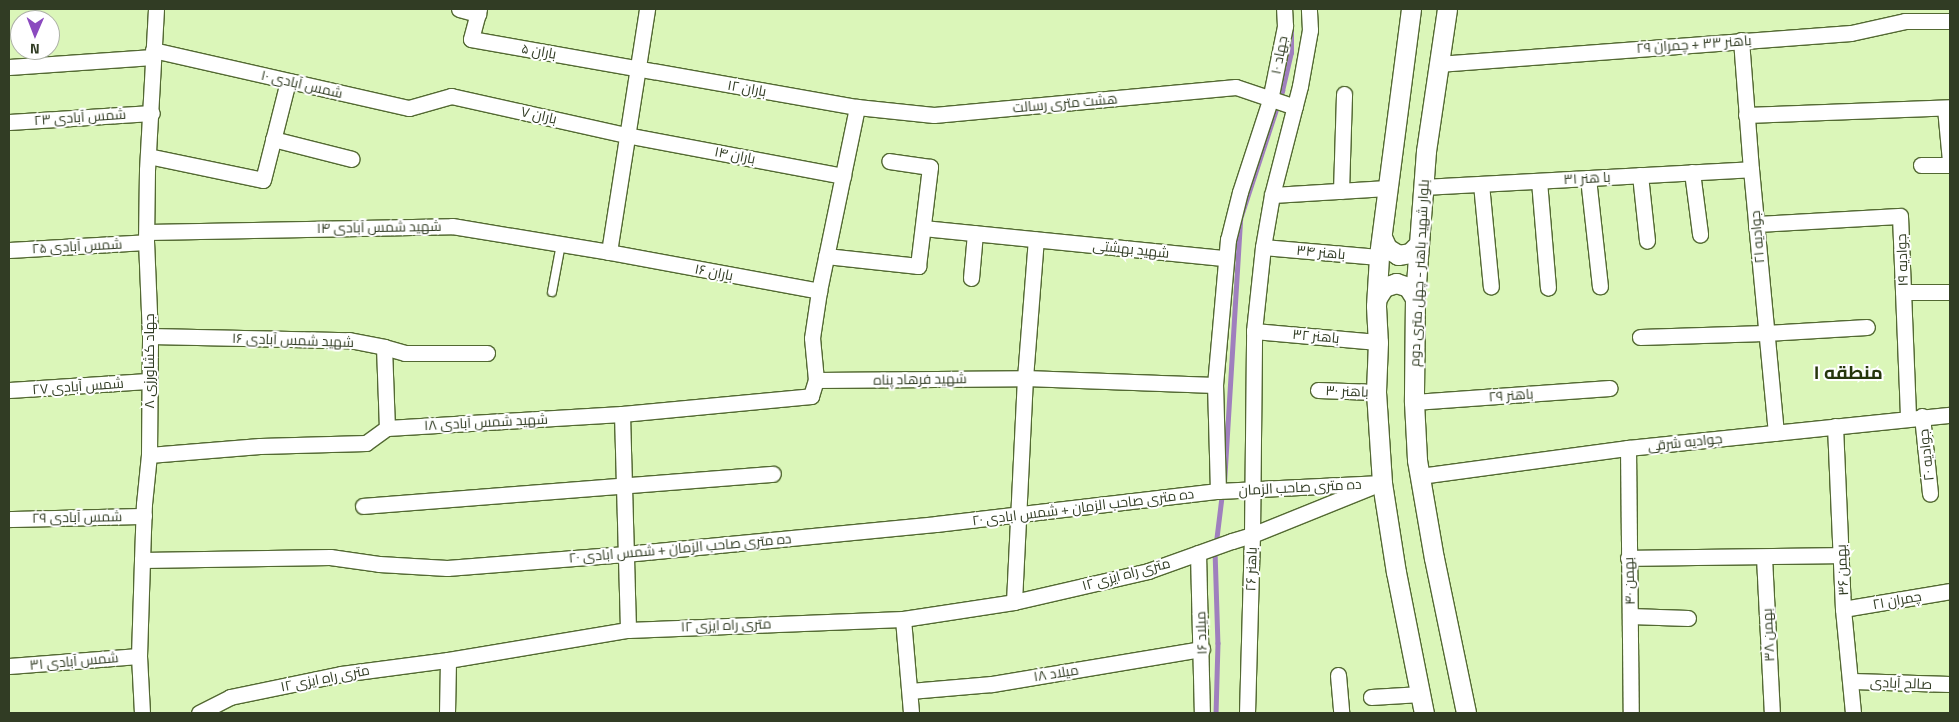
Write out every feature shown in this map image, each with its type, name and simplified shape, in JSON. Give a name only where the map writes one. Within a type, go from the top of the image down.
[{"type":"street","name":"جهاد کشاورزی ۸","points":[[142,713],[140,656],[142,560],[149,455],[148,381],[150,336],[146,237],[148,156],[152,113],[156,9]]},
{"type":"street","points":[[459,9],[478,11]]},
{"type":"street","points":[[609,252],[647,9]]},
{"type":"street","name":"جهاد ۱۰","points":[[1218,491],[1215,385],[1228,240],[1240,192],[1270,100],[1285,26],[1284,9]]},
{"type":"street","points":[[1252,535],[1254,488],[1254,331],[1263,247],[1272,195],[1295,107],[1310,30],[1309,9]]},
{"type":"street","points":[[1411,9],[1379,257],[1376,392],[1382,483],[1396,572],[1424,713]]},
{"type":"street","name":"بلوار شهید باهنر - چهل متری دوم","points":[[1447,9],[1438,64],[1423,187],[1415,298],[1414,402],[1417,460],[1434,558],[1466,713]]},
{"type":"street","name":"باران ۵","points":[[478,11],[471,39],[637,68]]},
{"type":"street","name":"باهنر ۳۳ + چمران ۲۹","points":[[1438,64],[1851,33],[1905,21],[1950,21]]},
{"type":"street","name":"جوادیه ۲۱","points":[[1741,40],[1746,115],[1776,433]]},
{"type":"street","name":"شمس آبادی ۱۰","points":[[9,68],[153,53],[288,80],[409,108],[451,96]]},
{"type":"street","name":"باران ۱۲","points":[[637,68],[857,107]]},
{"type":"street","points":[[148,156],[263,180],[288,80]]},
{"type":"street","name":"هشت متری رسالت","points":[[857,107],[934,115],[1236,87],[1295,107]]},
{"type":"street","points":[[1341,191],[1344,94]]},
{"type":"street","name":"باران ۷","points":[[451,96],[626,134]]},
{"type":"street","points":[[816,380],[812,338],[819,291],[857,107]]},
{"type":"street","points":[[1746,115],[1948,108],[1950,163],[1921,165]]},
{"type":"street","name":"شمس آبادی ۲۳","points":[[9,122],[152,113]]},
{"type":"street","name":"باران ۱۴","points":[[626,134],[843,176]]},
{"type":"street","points":[[273,139],[352,159]]},
{"type":"street","points":[[826,256],[918,266],[930,167],[889,161]]},
{"type":"street","name":"با هنر ۳۱","points":[[1423,187],[1751,169]]},
{"type":"street","points":[[1692,172],[1700,234]]},
{"type":"street","points":[[1640,175],[1647,241]]},
{"type":"street","points":[[1588,178],[1600,286]]},
{"type":"street","points":[[1539,181],[1548,288]]},
{"type":"street","points":[[1481,184],[1490,287]]},
{"type":"street","points":[[1272,195],[1388,188]]},
{"type":"street","name":"جوادیه ۱۹","points":[[1756,224],[1900,216],[1903,292],[1915,417]]},
{"type":"street","name":"شهید شمس آبادی ۱۴","points":[[146,237],[452,226],[609,252]]},
{"type":"street","name":"شهید بهشتی","points":[[923,228],[1226,258]]},
{"type":"street","points":[[971,278],[975,233]]},
{"type":"street","name":"شمس آبادی ۲۵","points":[[9,250],[146,237]]},
{"type":"street","points":[[1382,237],[1387,248],[1398,255],[1410,253],[1419,244]]},
{"type":"street","points":[[1014,602],[1025,378],[1036,239]]},
{"type":"street","name":"باهنر ۳۴","points":[[1263,247],[1379,257]]},
{"type":"street","name":"باران ۱۶","points":[[609,252],[819,291]]},
{"type":"street","points":[[1377,298],[1384,287],[1396,283],[1408,287],[1415,298]]},
{"type":"street","points":[[1903,292],[1950,292]]},
{"type":"street","points":[[1640,337],[1766,334],[1867,327]]},
{"type":"street","name":"باهنر ۳۲","points":[[1254,331],[1378,342]]},
{"type":"street","name":"شهید شمس آبادی ۱۶","points":[[150,336],[349,340],[405,353],[487,353]]},
{"type":"street","points":[[149,455],[260,446],[366,443],[387,428],[384,348]]},
{"type":"street","name":"شهید فرهاد پناه","points":[[816,380],[1025,378],[1215,385]]},
{"type":"street","name":"شهید شمس آبادی ۱۸","points":[[387,428],[622,414],[811,396],[816,380]]},
{"type":"street","name":"شمس آبادی ۲۷","points":[[9,390],[148,381]]},
{"type":"street","name":"باهنر ۲۹","points":[[1414,402],[1609,388]]},
{"type":"street","name":"باهنر ۳۰","points":[[1318,390],[1376,392]]},
{"type":"street","points":[[622,414],[628,630]]},
{"type":"street","name":"جوادیه شرقی","points":[[1420,476],[1628,448],[1915,417],[1950,415]]},
{"type":"street","name":"جوادیه ۲۰","points":[[1915,417],[1930,494]]},
{"type":"street","name":"بهمن ۳۶","points":[[1835,426],[1843,609],[1852,681],[1853,713]]},
{"type":"street","name":"بهمن ۴۰","points":[[1628,448],[1631,713]]},
{"type":"street","points":[[363,506],[773,474]]},
{"type":"street","name":"ده متری صاحب الزمان","points":[[1218,491],[1382,483]]},
{"type":"street","name":"باهنر ۲۶","points":[[1247,713],[1252,535],[1382,483]]},
{"type":"street","name":"ده متری صاحب الزمان + شمس ابادی ۲۰","points":[[142,560],[330,557],[379,564],[447,568],[625,554],[1017,515],[1218,491]]},
{"type":"street","name":"شمس آبادی ۲۹","points":[[9,519],[144,516]]},
{"type":"street","name":"۱۲ متری راه ایزی","points":[[199,713],[230,697],[340,674],[448,660],[628,630],[903,619],[1014,602],[1148,571],[1252,535]]},
{"type":"street","name":"میلاد ۱۶","points":[[1202,551],[1202,713]]},
{"type":"street","points":[[1628,558],[1841,555]]},
{"type":"street","name":"بهمن ۳۸","points":[[1764,557],[1772,713]]},
{"type":"street","name":"چمران ۲۱","points":[[1843,609],[1950,591]]},
{"type":"street","points":[[1630,616],[1688,618]]},
{"type":"street","points":[[903,619],[911,713]]},
{"type":"street","name":"میلاد ۱۸","points":[[910,691],[992,684],[1202,649]]},
{"type":"street","name":"شمس آبادی ۳۱","points":[[9,666],[140,656]]},
{"type":"street","points":[[447,713],[448,660]]},
{"type":"street","points":[[1338,675],[1340,713]]},
{"type":"street","name":"صالح آبادی","points":[[1852,681],[1950,684]]},
{"type":"street","points":[[1371,697],[1421,694]]},
{"type":"lane","points":[[552,292],[560,244]]},
{"type":"waterway","points":[[1224,483],[1240,219],[1282,91],[1291,53],[1291,29]]},
{"type":"waterway","points":[[1216,542],[1222,493]]},
{"type":"waterway","points":[[1215,550],[1218,643],[1216,713]]},
{"type":"district","name":"منطقه ۱","points":[[1848,372]]}]
